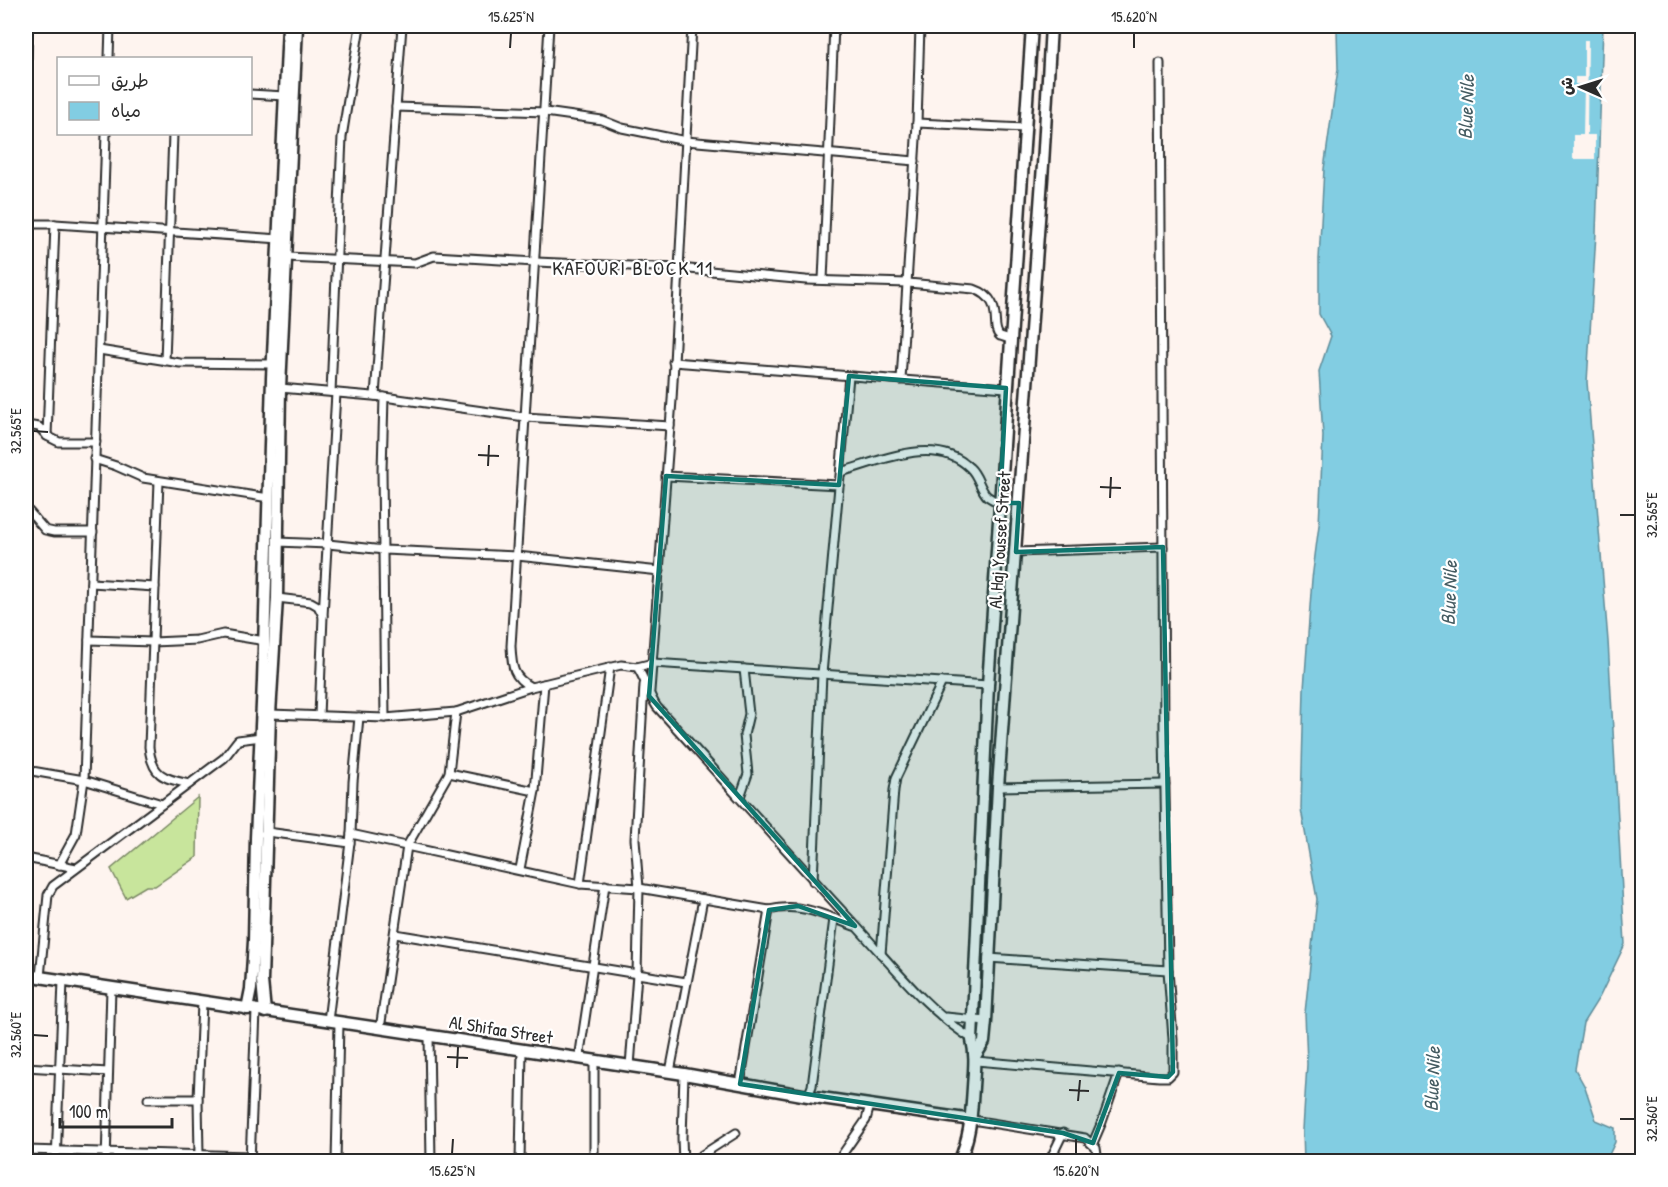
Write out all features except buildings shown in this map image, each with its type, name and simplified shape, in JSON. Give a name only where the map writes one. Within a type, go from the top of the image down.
[{"type":"street","points":[[26,85],[28,26]]},
{"type":"street","points":[[109,57],[110,26]]},
{"type":"street","points":[[256,1011],[262,981],[270,714],[277,598],[280,388],[287,257],[283,239],[288,26]]},
{"type":"street","points":[[26,1150],[157,1153],[250,1159],[256,1011],[253,963],[256,838],[265,640],[273,364],[297,26]]},
{"type":"street","points":[[319,716],[328,544],[342,137],[360,26]]},
{"type":"street","points":[[375,396],[402,26]]},
{"type":"street","points":[[531,687],[520,681],[515,674],[512,662],[549,26]]},
{"type":"street","points":[[649,696],[670,426],[692,26]]},
{"type":"street","points":[[822,280],[834,26]]},
{"type":"street","points":[[901,380],[915,161],[920,26]]},
{"type":"street","name":"Al Haj Youssef Street","points":[[959,1161],[972,1120],[976,1058],[972,1040],[988,685],[1009,339],[1032,26]]},
{"type":"street","name":"Al Haj Youssef Street","points":[[976,1058],[984,1042],[986,1021],[998,787],[1051,26]]},
{"type":"street","points":[[976,1058],[1119,1074],[1168,1077],[1173,1071],[1168,970],[1165,784],[1160,63]]},
{"type":"street","points":[[252,94],[285,96]]},
{"type":"street","points":[[396,106],[545,112],[602,120],[622,128],[686,141],[915,161]]},
{"type":"street","points":[[917,123],[1025,128]]},
{"type":"street","points":[[59,865],[76,834],[84,780],[106,135]]},
{"type":"street","points":[[165,361],[173,135]]},
{"type":"street","points":[[26,224],[283,239]]},
{"type":"street","points":[[46,436],[55,224]]},
{"type":"street","points":[[287,257],[415,263],[434,256],[679,268],[822,280],[908,283],[974,289],[990,297],[996,315],[998,333],[1009,339]]},
{"type":"street","points":[[99,350],[180,363],[273,364]]},
{"type":"street","points":[[673,362],[1006,388]]},
{"type":"street","points":[[813,881],[822,674],[849,376]]},
{"type":"street","points":[[280,388],[384,397],[525,417],[670,426]]},
{"type":"street","points":[[384,397],[382,470],[384,717]]},
{"type":"street","points":[[26,425],[39,427],[46,436],[59,442],[96,442]]},
{"type":"street","points":[[841,472],[906,454],[942,453],[957,457],[972,470],[987,495],[1000,502],[1019,503]]},
{"type":"street","points":[[94,459],[159,482],[269,498]]},
{"type":"street","points":[[666,476],[839,485]]},
{"type":"street","points":[[159,482],[150,762],[158,773],[168,779],[189,784]]},
{"type":"street","points":[[26,508],[45,530],[93,532]]},
{"type":"street","points":[[277,542],[518,556],[660,570]]},
{"type":"street","points":[[1016,552],[1163,548]]},
{"type":"street","points":[[91,584],[155,587]]},
{"type":"street","points":[[277,598],[311,602],[318,606],[323,616]]},
{"type":"street","points":[[89,640],[153,642],[197,640],[223,634],[265,640]]},
{"type":"street","points":[[270,714],[384,717],[456,712],[531,687],[621,665],[637,667],[653,663],[988,685]]},
{"type":"street","points":[[637,667],[645,680],[649,696],[657,707],[813,881],[943,1016],[972,1040],[984,1042]]},
{"type":"street","points":[[580,884],[610,668]]},
{"type":"street","points":[[740,797],[747,774],[744,735],[749,714],[744,669]]},
{"type":"street","points":[[630,1066],[637,974],[639,888],[635,839],[645,680]]},
{"type":"street","points":[[881,954],[896,778],[942,682]]},
{"type":"street","points":[[520,869],[535,791],[544,684]]},
{"type":"street","points":[[380,1029],[407,846],[449,773],[456,712]]},
{"type":"street","points":[[336,1161],[334,1022],[359,717]]},
{"type":"street","points":[[40,977],[48,895],[53,886],[224,758],[238,740],[261,737]]},
{"type":"street","points":[[26,770],[84,780],[162,804]]},
{"type":"street","points":[[449,773],[535,791]]},
{"type":"street","points":[[998,787],[1165,784]]},
{"type":"street","points":[[256,838],[267,832],[350,843]]},
{"type":"street","points":[[351,834],[520,869],[580,884],[639,888],[769,910],[783,906],[798,906],[857,928]]},
{"type":"street","points":[[26,858],[76,868]]},
{"type":"street","points":[[579,1059],[605,885]]},
{"type":"street","points":[[670,1072],[704,898]]},
{"type":"street","points":[[740,1084],[769,910]]},
{"type":"street","points":[[808,1096],[812,1086],[834,919]]},
{"type":"street","points":[[395,934],[686,982]]},
{"type":"street","points":[[988,958],[1168,970]]},
{"type":"street","name":"Al Shifaa Street","points":[[26,975],[684,1074],[808,1096],[972,1120]]},
{"type":"street","points":[[56,1161],[63,981]]},
{"type":"street","points":[[106,1161],[111,988]]},
{"type":"street","points":[[199,1155],[198,1099],[202,1002]]},
{"type":"street","points":[[943,1016],[986,1021]]},
{"type":"street","points":[[429,1036],[431,1161]]},
{"type":"street","points":[[520,1161],[522,1050]]},
{"type":"street","points":[[594,1061],[594,1161]]},
{"type":"street","points":[[26,1067],[108,1072]]},
{"type":"street","points":[[683,1161],[681,1138],[684,1074]]},
{"type":"street","points":[[1093,1143],[1119,1074]]},
{"type":"street","points":[[148,1098],[198,1099]]},
{"type":"street","points":[[837,1161],[866,1120],[870,1105]]},
{"type":"street","points":[[972,1120],[1085,1138],[1096,1148],[1098,1161]]},
{"type":"street","points":[[691,1161],[736,1133]]},
{"type":"street","points":[[1049,1161],[1063,1133]]},
{"type":"street","points":[[157,1153],[157,1161]]},
{"type":"highlighted area","points":[[849,376],[1006,388],[1000,503],[1019,503],[1016,552],[1163,547],[1173,1072],[1168,1077],[1119,1073],[1093,1143],[1063,1133],[740,1084],[769,910],[798,906],[855,926],[649,696],[666,476],[839,485]]},
{"type":"green space","points":[[198,797],[197,857],[155,886],[146,886],[126,898],[111,869]]},
{"type":"water","name":"Blue Nile","points":[[1339,26],[1603,26],[1596,233],[1587,382],[1608,641],[1625,944],[1600,996],[1583,1023],[1575,1069],[1585,1087],[1596,1120],[1615,1128],[1615,1142],[1606,1161],[1304,1162],[1303,1130],[1307,1064],[1305,1013],[1317,899],[1301,809],[1304,689],[1312,579],[1319,525],[1323,436],[1319,371],[1331,336],[1319,314],[1319,259],[1324,169],[1338,69],[1337,30]]},
{"type":"pier","points":[[1584,40],[1588,40],[1587,135],[1595,135],[1595,159],[1573,159],[1573,135],[1583,135],[1584,85],[1575,84],[1575,77],[1584,77]]},
{"type":"district","name":"KAFOURI BLOCK 11","points":[[633,268]]}]
